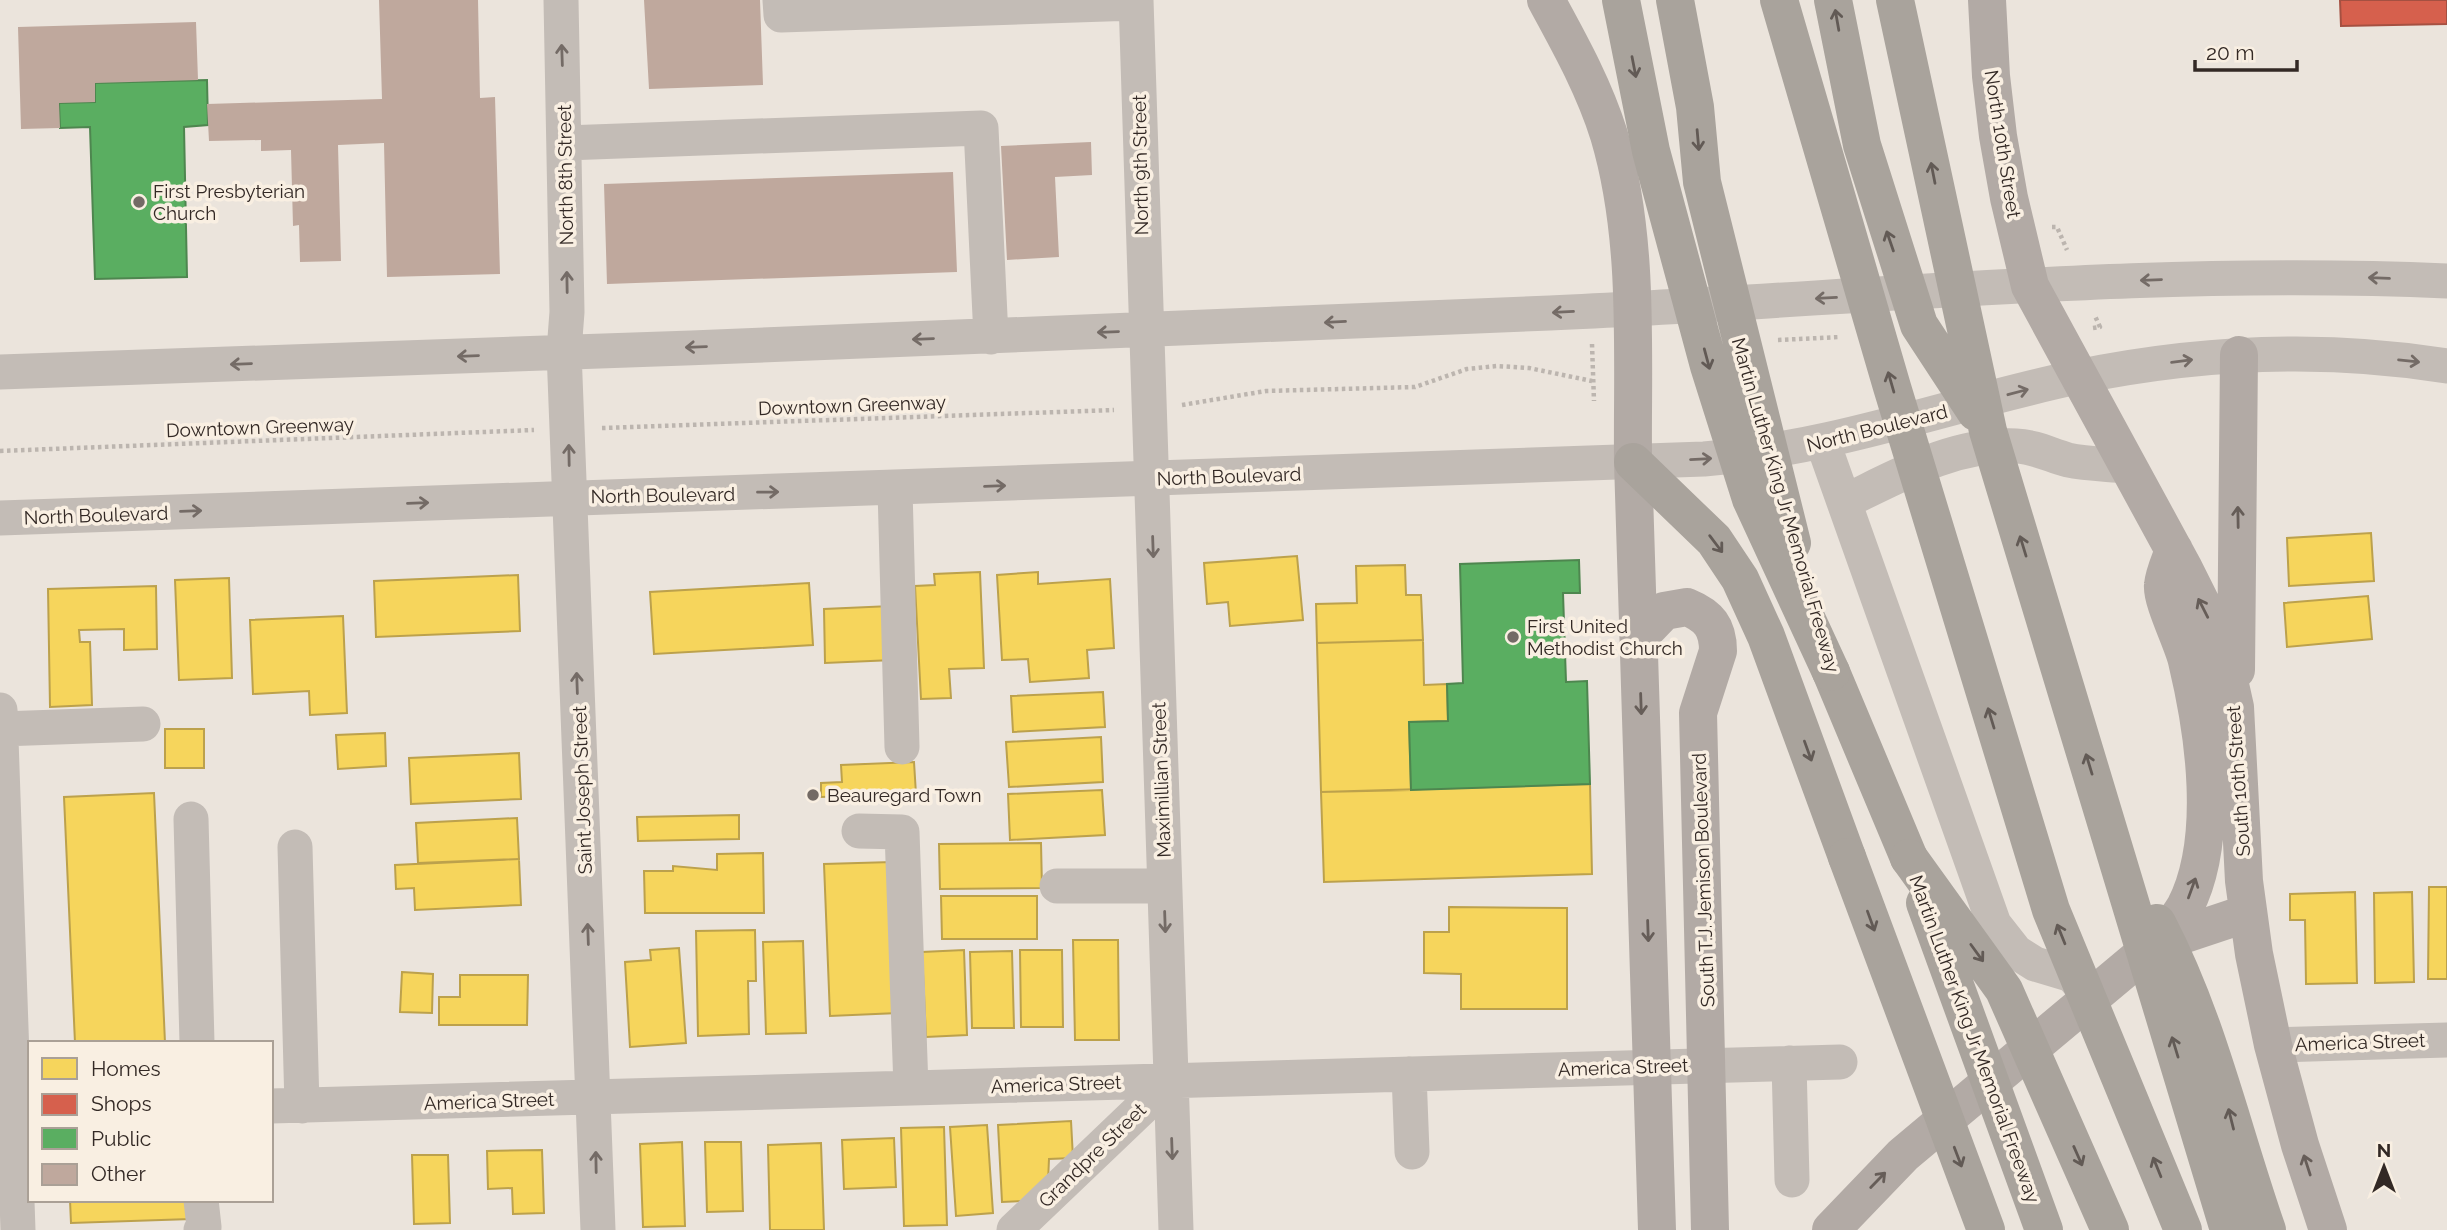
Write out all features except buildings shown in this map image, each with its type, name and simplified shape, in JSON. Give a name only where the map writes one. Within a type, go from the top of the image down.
[{"type":"highway","points":[[1621,0],[1651,151],[1709,366],[1751,499],[1831,672]]},
{"type":"highway","name":"Martin Luther King Jr Memorial Freeway","points":[[1675,0],[1695,107],[1702,182],[1730,305],[1793,545],[1831,672],[1909,858],[2044,1230]]},
{"type":"highway","points":[[1779,0],[1892,387],[2051,910],[2183,1230]]},
{"type":"highway","points":[[1833,0],[1862,145],[1884,222],[1919,325],[1988,431]]},
{"type":"highway","points":[[1895,0],[1988,431],[2229,1230]]},
{"type":"highway","points":[[1633,462],[1714,540],[1740,579],[1766,636],[1986,1230]]},
{"type":"highway","points":[[2108,829],[2177,961],[2221,1079],[2239,1151],[2267,1230]]},
{"type":"highway","points":[[1909,858],[2004,990],[2110,1230]]},
{"type":"main road","points":[[1546,0],[1587,76],[1608,133],[1623,195],[1631,309],[1633,462],[1657,1230]]},
{"type":"main road","name":"North 10th Street","points":[[1987,0],[1991,76],[1998,136],[2009,198],[2030,286]]},
{"type":"main road","name":"South 10th Street","points":[[2030,286],[2174,550],[2216,633],[2235,707],[2248,913],[2273,1045],[2300,1145],[2328,1230]]},
{"type":"main road","points":[[2235,707],[2239,611],[2239,355]]},
{"type":"main road","points":[[1831,1230],[1903,1155],[2155,944],[2175,922],[2192,890],[2198,870],[2204,817],[2203,753],[2187,657],[2162,587],[2174,550]]},
{"type":"main road","name":"South T.J. Jemison Boulevard","points":[[1640,636],[1656,617],[1677,607],[1695,610],[1712,623],[1717,632],[1718,651],[1698,713],[1710,1230]]},
{"type":"main road","points":[[2155,944],[2248,913]]},
{"type":"street","name":"North 8th Street","points":[[561,0],[567,312],[564,351]]},
{"type":"street","points":[[780,0],[780,15],[940,4],[1136,1]]},
{"type":"street","name":"North 9th Street","points":[[1136,1],[1145,331]]},
{"type":"street","points":[[565,143],[981,128],[991,337]]},
{"type":"street","points":[[0,372],[1145,331],[1631,309],[2030,286],[2278,277],[2447,281]]},
{"type":"street","name":"Maximillian Street","points":[[1145,331],[1176,1230]]},
{"type":"street","name":"Saint Joseph Street","points":[[564,351],[595,1098],[598,1230]]},
{"type":"street","name":"North Boulevard","points":[[0,518],[1633,462],[1761,454],[1823,443],[2078,377],[2239,355],[2371,357],[2447,366]]},
{"type":"street","points":[[1823,443],[1994,924],[2016,952],[2035,964],[2072,975],[2090,997]]},
{"type":"street","points":[[1844,502],[1950,454],[1985,446],[2036,449],[2067,460],[2127,466]]},
{"type":"street","points":[[895,489],[902,747]]},
{"type":"street","points":[[0,710],[2,833],[18,1230]]},
{"type":"street","points":[[1,729],[143,724]]},
{"type":"street","points":[[191,820],[197,1041]]},
{"type":"street","points":[[859,831],[902,832],[911,1088]]},
{"type":"street","points":[[287,1106],[295,847]]},
{"type":"street","points":[[1057,886],[1164,886]]},
{"type":"street","name":"America Street","points":[[2273,1045],[2447,1040]]},
{"type":"street","name":"America Street","points":[[287,1106],[1840,1062]]},
{"type":"street","points":[[1789,1063],[1791,1180]]},
{"type":"street","points":[[1409,1074],[1412,1152]]},
{"type":"street","name":"Grandpre Street","points":[[1014,1230],[1170,1081]]},
{"type":"street","points":[[201,1202],[204,1227],[201,1230]]},
{"type":"path","points":[[1188,405],[1266,391],[1415,387],[1467,369],[1497,366],[1528,368],[1592,381]]},
{"type":"path","name":"Downtown Greenway","points":[[592,428],[1112,410]]},
{"type":"path","name":"Downtown Greenway","points":[[0,451],[520,431]]},
{"type":"place","name":"First Presbyterian Church","points":[[139,202]]},
{"type":"place","name":"First United Methodist Church","points":[[1513,637]]},
{"type":"place","name":"Beauregard Town","points":[[813,795]]}]
